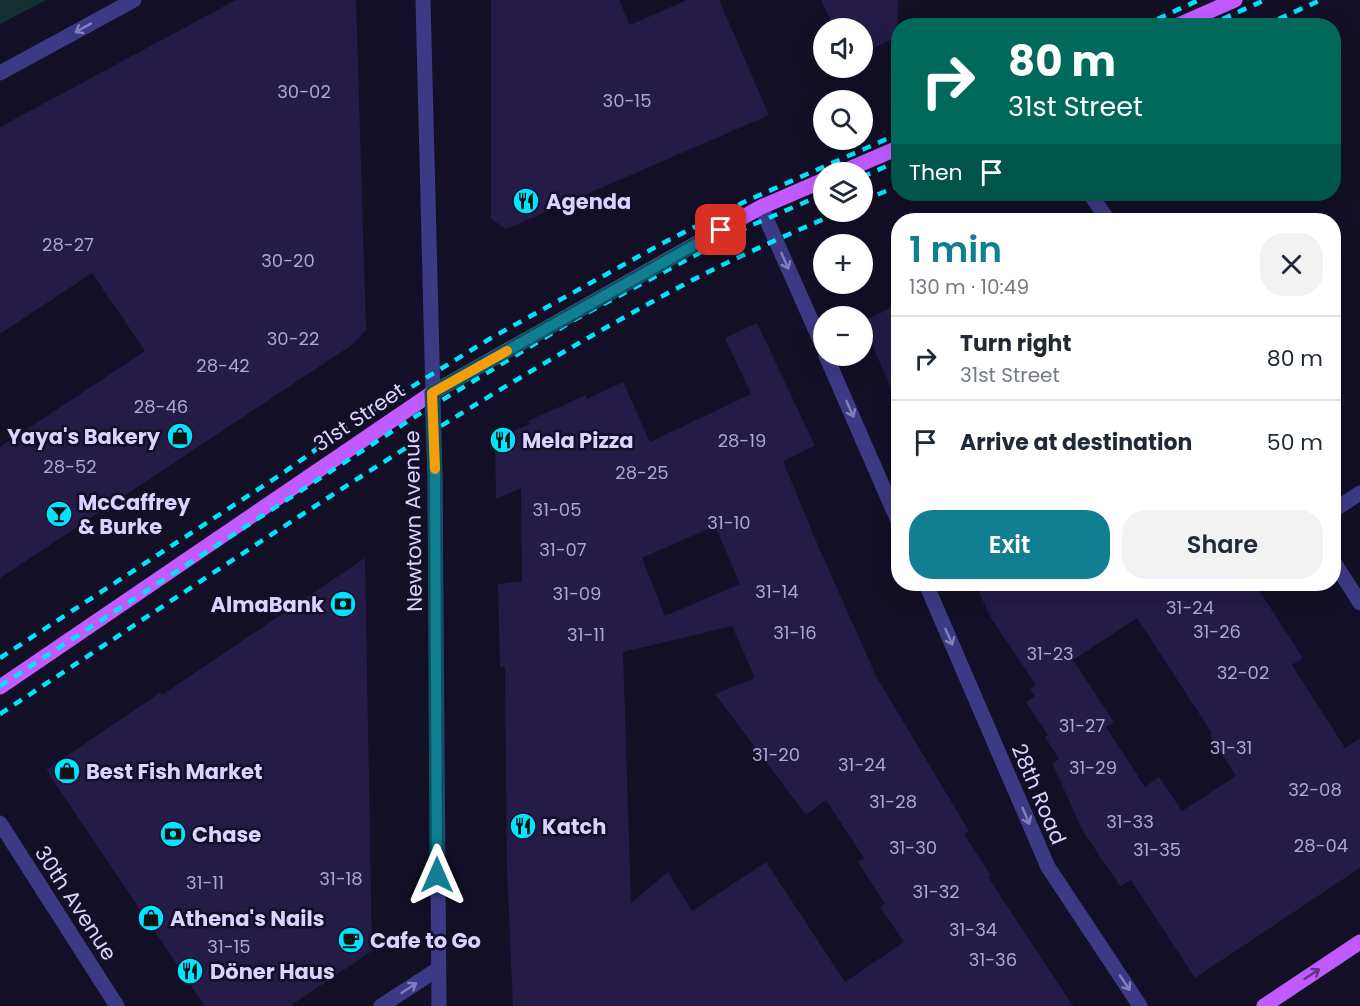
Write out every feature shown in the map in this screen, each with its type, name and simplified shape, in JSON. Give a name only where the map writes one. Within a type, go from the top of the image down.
[{"type":"main road","points":[[1194,18],[1235,0]]},
{"type":"main road","points":[[865,162],[891,151]]},
{"type":"main road","name":"31st Street","points":[[0,687],[432,393],[761,207],[813,185]]},
{"type":"main road","points":[[1264,1006],[1360,942]]},
{"type":"street","points":[[0,73],[134,0]]},
{"type":"street","name":"Newtown Avenue","points":[[423,0],[435,476],[439,1006]]},
{"type":"street","points":[[761,207],[813,325]]},
{"type":"street","points":[[830,366],[891,505]]},
{"type":"street","points":[[1341,505],[1360,493]]},
{"type":"street","points":[[1341,573],[1360,603]]},
{"type":"street","name":"28th Road","points":[[929,591],[1048,867],[1140,1006]]},
{"type":"street","name":"30th Avenue","points":[[0,823],[117,1006]]},
{"type":"street","points":[[381,1006],[438,969]]},
{"type":"green space","points":[[0,0],[46,0],[0,24]]},
{"type":"building","points":[[236,0],[356,0],[366,330],[352,345],[0,578],[0,447],[145,351],[92,273],[0,334],[0,127]]},
{"type":"building","points":[[491,0],[619,0],[630,25],[687,0],[719,0],[769,115],[506,229],[491,219]]},
{"type":"building","points":[[821,0],[898,0],[898,18],[891,18],[891,40],[873,48],[873,18],[829,18]]},
{"type":"building","points":[[891,308],[891,388],[873,347],[873,316]]},
{"type":"building","points":[[757,323],[815,446],[783,461],[877,678],[969,831],[964,834],[991,876],[988,877],[1073,1006],[513,1006],[507,870],[505,667],[500,667],[498,584],[522,581],[521,488],[496,499],[495,439],[530,424],[528,421],[586,395],[587,399],[623,382],[650,442],[751,394],[725,338]],"holes":[[[715,526],[740,584],[665,616],[642,558]],[[732,626],[755,678],[715,694],[806,815],[826,800],[864,858],[858,862],[885,904],[880,907],[904,942],[845,982],[766,862],[692,911],[668,872],[631,903],[623,652]]]},
{"type":"building","points":[[365,558],[372,951],[290,1006],[205,1006],[46,770]]},
{"type":"building","points":[[978,591],[1260,591],[1303,658],[1292,665],[1345,748],[1360,738],[1360,868],[1195,978],[1131,880],[1120,886],[1083,831],[1052,763],[1059,759],[1045,737],[1048,735],[1026,702],[1035,696],[1030,689],[1036,685],[991,618]],"holes":[[[1137,618],[1212,733],[1210,735],[1236,776],[1182,811],[1159,777],[1145,787],[1106,727],[1114,722],[1073,660]]]},
{"type":"railway","points":[[1160,18],[1199,0]]},
{"type":"railway","points":[[1225,18],[1265,0]]},
{"type":"railway","points":[[1281,18],[1321,0]]},
{"type":"railway","points":[[0,658],[283,473],[356,421],[491,338],[661,244],[744,202],[891,137]]},
{"type":"railway","points":[[873,172],[891,164]]},
{"type":"railway","points":[[873,196],[891,189]]},
{"type":"railway","points":[[0,686],[416,416],[574,320],[750,226],[813,199]]},
{"type":"railway","points":[[0,714],[331,496],[499,391],[584,340],[691,281],[817,222]]},
{"type":"slow traffic","points":[[435,469],[432,393],[507,351]]},
{"type":"place","name":"Agenda","points":[[526,201]]},
{"type":"place","name":"Yaya's Bakery","points":[[180,436]]},
{"type":"place","name":"Mela Pizza","points":[[503,440]]},
{"type":"place","name":"McCaffrey & Burke","points":[[59,514]]},
{"type":"place","name":"AlmaBank","points":[[343,604]]},
{"type":"place","name":"Best Fish Market","points":[[67,771]]},
{"type":"place","name":"Katch","points":[[523,826]]},
{"type":"place","name":"Chase","points":[[173,834]]},
{"type":"place","name":"Athena's Nails","points":[[151,918]]},
{"type":"place","name":"Cafe to Go","points":[[351,940]]},
{"type":"place","name":"Döner Haus","points":[[190,971]]},
{"type":"route","points":[[437,875],[435,476],[432,393],[721,230]]}]
